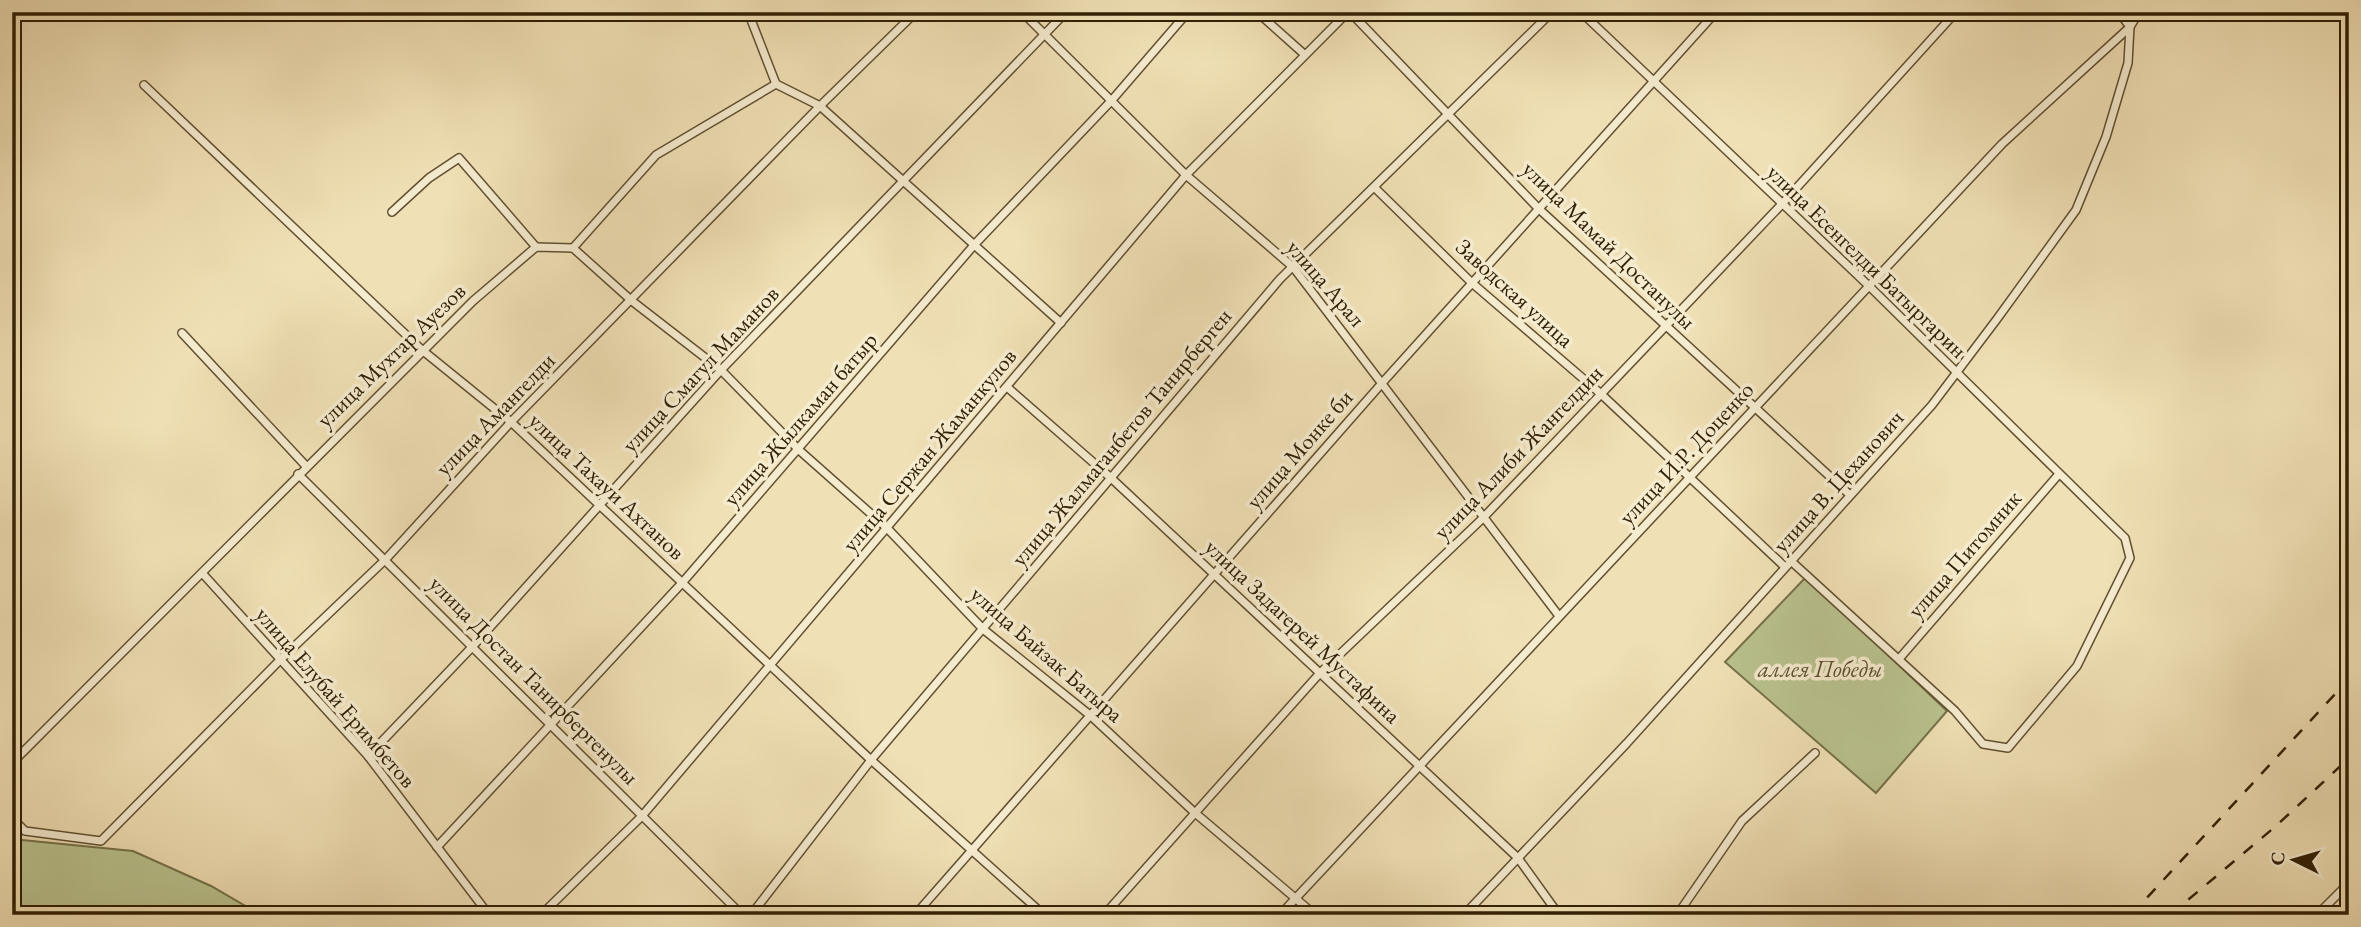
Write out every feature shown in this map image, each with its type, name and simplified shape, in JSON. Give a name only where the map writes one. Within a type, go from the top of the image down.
[{"type":"street","points":[[748,12],[776,85],[820,106],[1061,323]]},
{"type":"street","name":"улица Амангелди","points":[[12,818],[25,831],[101,841],[279,661],[386,559],[511,422],[820,106],[916,12]]},
{"type":"street","name":"улица Арал","points":[[1022,12],[1186,175],[1293,267],[1383,382],[1482,519],[1559,616]]},
{"type":"street","name":"улица Смагул Маманов","points":[[368,756],[474,645],[722,370],[1066,12]]},
{"type":"street","name":"улица Жылкаман батыр","points":[[437,847],[682,583],[975,244],[1112,100],[1188,12]]},
{"type":"street","points":[[1257,12],[1304,54]]},
{"type":"street","name":"улица Сержан Жаманкулов","points":[[541,915],[642,816],[1186,175],[1304,54],[1349,12]]},
{"type":"street","name":"улица Мамай Достанулы","points":[[1349,12],[1538,208],[1850,495]]},
{"type":"street","name":"улица Жалмаганбетов Танирберген","points":[[751,915],[871,760],[1293,267],[1552,12]]},
{"type":"street","name":"улица Есенгелди Батыргарин","points":[[1581,12],[1868,286],[2125,538]]},
{"type":"street","name":"улица Монке би","points":[[915,915],[1383,382],[1716,12]]},
{"type":"street","name":"улица Алиби Жангелдин","points":[[1104,915],[1320,673],[1482,519],[1782,204],[1956,12]]},
{"type":"street","points":[[2119,12],[2130,27],[2139,12]]},
{"type":"street","name":"улица И.Р. Доценко","points":[[1280,915],[2003,144],[2130,27]]},
{"type":"street","name":"улица В. Цеханович","points":[[1464,915],[1788,564],[1932,405],[1956,373],[2076,210],[2106,137],[2124,76],[2130,27]]},
{"type":"street","name":"улица Тахауи Ахтанов","points":[[144,85],[422,350],[511,422],[871,760],[1044,915]]},
{"type":"street","points":[[392,212],[429,178],[459,158],[536,247],[573,248],[656,155],[776,85]]},
{"type":"street","name":"Заводская улица","points":[[1375,188],[1472,282],[1601,394],[1688,479],[1955,710],[1983,744],[2008,748],[2077,666],[2130,558],[2125,538]]},
{"type":"street","name":"улица Мухтар Ауезов","points":[[12,763],[203,574],[422,350],[473,301],[536,247]]},
{"type":"street","name":"улица Байзак Батыра","points":[[573,248],[632,301],[722,370],[799,450],[887,528],[983,629],[1091,716],[1194,812],[1315,915]]},
{"type":"street","points":[[182,333],[306,466]]},
{"type":"street","name":"улица Задагерей Мустафина","points":[[1007,387],[1111,478],[1518,858],[1559,915]]},
{"type":"street","name":"улица Достан Танирбергенулы","points":[[298,474],[474,645],[551,727],[742,915]]},
{"type":"street","name":"улица Питомник","points":[[1899,659],[2059,474]]},
{"type":"street","name":"улица Елубай Еримбетов","points":[[203,574],[279,661],[368,756],[485,914]]},
{"type":"street","points":[[1672,915],[1682,908],[1742,821],[1815,752]]},
{"type":"street","points":[[2317,915],[2349,883]]},
{"type":"green space","name":"аллея Победы","points":[[1806,577],[1947,711],[1876,793],[1725,662]]},
{"type":"green space","points":[[22,840],[133,851],[211,886],[261,915],[12,915],[12,845]]},
{"type":"railway","points":[[2131,915],[2349,679]]},
{"type":"railway","points":[[2170,915],[2276,826],[2349,758]]}]
